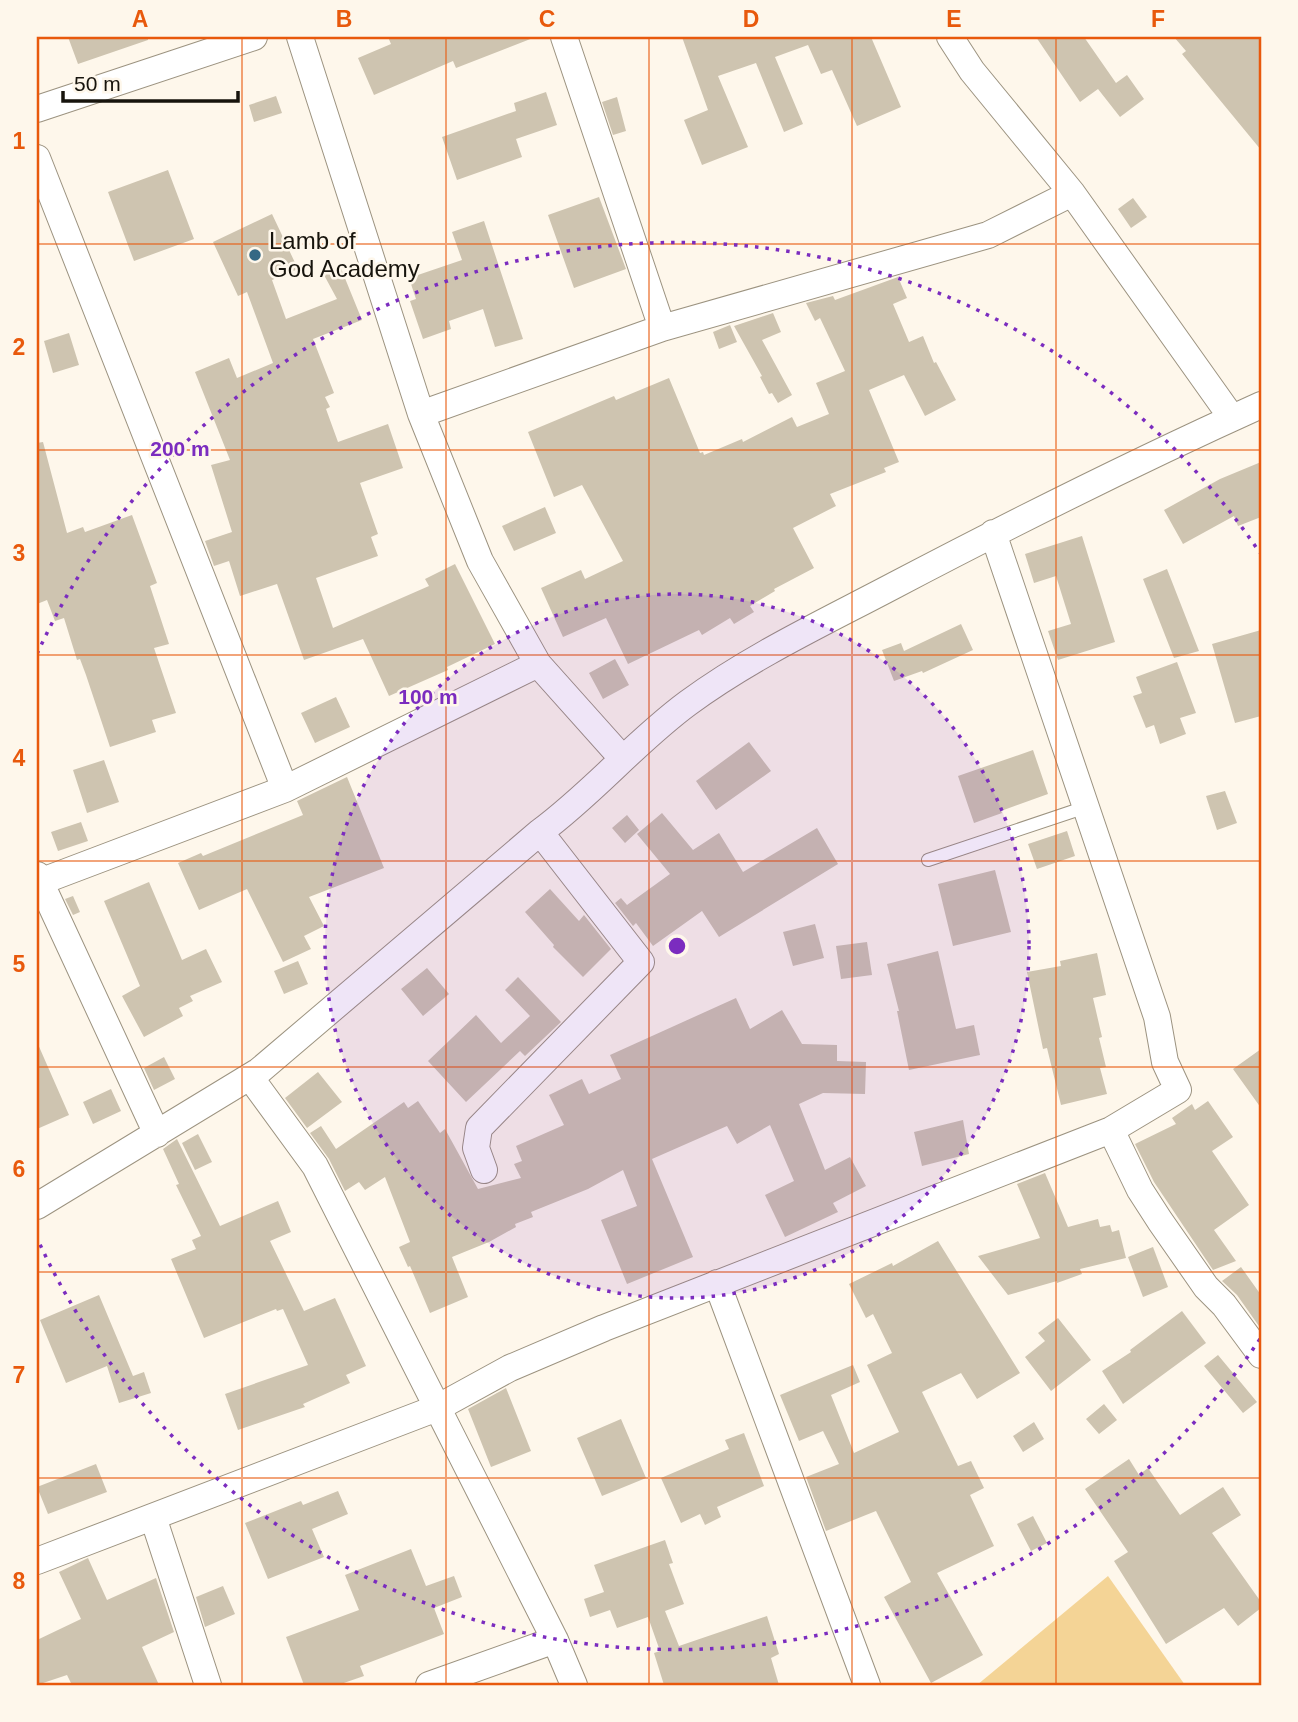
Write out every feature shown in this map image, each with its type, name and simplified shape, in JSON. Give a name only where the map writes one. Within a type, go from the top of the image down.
[{"type":"street","points":[[37,108],[254,37]]},
{"type":"street","points":[[300,37],[421,414],[480,561],[538,664],[622,758]]},
{"type":"street","points":[[565,37],[662,328]]},
{"type":"street","points":[[950,37],[972,71],[1072,193],[1232,418]]},
{"type":"street","points":[[37,158],[285,789]]},
{"type":"street","points":[[421,414],[662,328],[988,235],[1072,193]]},
{"type":"street","points":[[37,1206],[250,1077],[540,831],[569,810],[622,758],[687,703],[763,654],[993,533],[1261,405]]},
{"type":"street","points":[[37,1561],[437,1408],[510,1368],[717,1283],[1111,1130],[1178,1090],[1165,1062],[1157,1017],[993,533]]},
{"type":"street","points":[[158,1133],[38,880],[285,789],[538,664]]},
{"type":"street","points":[[484,1170],[476,1148],[479,1128],[641,962],[540,831]]},
{"type":"street","points":[[250,1077],[315,1166],[555,1640],[574,1685]]},
{"type":"street","points":[[1111,1130],[1140,1190],[1160,1221],[1206,1287],[1224,1305],[1261,1355]]},
{"type":"street","points":[[717,1283],[867,1685]]},
{"type":"street","points":[[153,1517],[208,1685]]},
{"type":"street","points":[[429,1685],[555,1640]]},
{"type":"lane","points":[[928,860],[1086,807]]},
{"type":"shaded area","points":[[1108,1576],[1185,1685],[977,1685]]},
{"type":"building","points":[[68,37],[148,37],[148,40],[78,64]]},
{"type":"building","points":[[388,37],[533,38],[456,68],[453,61],[374,95],[358,58],[391,44]]},
{"type":"building","points":[[682,37],[871,37],[901,107],[857,126],[832,70],[821,74],[808,45],[775,57],[803,124],[784,132],[756,63],[718,76],[748,147],[702,165],[684,120],[708,110]]},
{"type":"building","points":[[1036,37],[1084,37],[1116,83],[1127,75],[1144,99],[1120,117],[1098,89],[1080,102]]},
{"type":"building","points":[[1174,37],[1261,37],[1261,150],[1182,54],[1186,51]]},
{"type":"building","points":[[546,92],[557,125],[516,139],[522,157],[457,180],[442,137],[516,111],[514,103]]},
{"type":"building","points":[[276,96],[282,113],[254,122],[249,105]]},
{"type":"building","points":[[617,97],[626,131],[613,135],[602,102]]},
{"type":"building","points":[[168,170],[194,239],[134,261],[108,192]]},
{"type":"building","points":[[599,197],[626,269],[574,288],[548,215]]},
{"type":"building","points":[[1133,198],[1147,217],[1131,228],[1118,209]]},
{"type":"building","points":[[272,214],[298,269],[272,280],[286,319],[337,299],[324,275],[340,266],[362,320],[313,339],[334,393],[325,397],[330,407],[326,409],[338,442],[388,424],[403,468],[360,483],[378,534],[371,537],[378,556],[316,578],[333,628],[429,586],[425,579],[455,564],[495,644],[447,667],[448,670],[389,696],[363,639],[304,660],[277,584],[240,596],[229,561],[214,566],[205,541],[232,532],[211,465],[230,460],[195,372],[229,358],[237,378],[273,363],[247,292],[238,296],[213,242]]},
{"type":"building","points":[[484,221],[523,339],[495,347],[483,309],[449,321],[451,329],[423,339],[410,301],[416,299],[409,278],[462,260],[452,232]]},
{"type":"building","points":[[898,277],[907,298],[893,304],[909,342],[923,336],[934,363],[936,362],[956,400],[925,416],[904,375],[869,390],[899,462],[884,468],[886,472],[830,494],[836,506],[793,528],[814,568],[774,589],[775,591],[750,606],[754,612],[734,624],[730,618],[702,635],[699,630],[628,664],[606,618],[563,637],[541,588],[581,570],[585,579],[623,561],[582,485],[554,497],[528,432],[614,396],[616,400],[669,378],[700,453],[703,452],[704,455],[742,439],[743,442],[792,417],[797,427],[829,414],[816,383],[845,371],[820,318],[815,321],[806,303],[833,296],[835,300]]},
{"type":"building","points":[[773,313],[781,332],[762,340],[792,395],[778,403],[772,393],[769,394],[734,326]]},
{"type":"building","points":[[730,325],[737,342],[719,349],[713,332]]},
{"type":"building","points":[[69,333],[79,365],[53,373],[44,341]]},
{"type":"building","points":[[43,442],[67,533],[83,527],[85,532],[132,515],[157,583],[150,586],[169,644],[154,648],[176,713],[152,720],[156,732],[110,747],[64,618],[55,621],[47,600],[37,604],[37,443]]},
{"type":"building","points":[[1261,462],[1261,517],[1238,526],[1234,516],[1183,544],[1164,510],[1220,479]]},
{"type":"building","points":[[545,507],[556,533],[514,551],[502,526]]},
{"type":"building","points":[[1082,536],[1115,642],[1058,660],[1048,631],[1071,624],[1056,576],[1034,583],[1025,554]]},
{"type":"building","points":[[1167,569],[1199,651],[1174,658],[1143,579]]},
{"type":"building","points":[[961,624],[973,650],[923,673],[922,671],[894,681],[882,650],[901,643],[904,651]]},
{"type":"building","points":[[1261,630],[1261,716],[1235,723],[1212,644]]},
{"type":"building","points":[[615,659],[629,685],[603,699],[589,673]]},
{"type":"building","points":[[1177,662],[1196,713],[1180,718],[1186,734],[1160,744],[1154,725],[1146,728],[1133,696],[1142,693],[1136,677]]},
{"type":"building","points":[[336,697],[350,727],[315,743],[301,713]]},
{"type":"building","points":[[749,742],[771,771],[716,810],[696,781]]},
{"type":"building","points":[[1033,750],[1048,794],[974,823],[958,776]]},
{"type":"building","points":[[104,760],[119,802],[87,813],[73,770]]},
{"type":"building","points":[[347,777],[384,868],[309,897],[324,926],[304,936],[311,949],[283,962],[247,889],[199,910],[178,863],[201,853],[203,856],[303,815],[297,801]]},
{"type":"building","points":[[1225,791],[1237,823],[1217,830],[1206,796]]},
{"type":"building","points":[[662,813],[693,850],[719,833],[743,872],[817,828],[838,864],[719,937],[702,911],[653,946],[636,923],[633,926],[615,903],[621,898],[627,905],[670,874],[637,834]]},
{"type":"building","points":[[627,815],[639,830],[625,843],[612,828]]},
{"type":"building","points":[[81,822],[88,841],[58,851],[51,832]]},
{"type":"building","points":[[1067,831],[1075,856],[1037,869],[1028,844]]},
{"type":"building","points":[[995,870],[1011,932],[953,946],[938,884]]},
{"type":"building","points":[[149,882],[182,960],[206,949],[222,982],[190,996],[193,1001],[179,1008],[183,1016],[144,1037],[122,996],[140,986],[104,901]]},
{"type":"building","points":[[550,889],[579,921],[584,915],[611,949],[583,977],[553,947],[525,912]]},
{"type":"building","points":[[73,896],[80,912],[73,915],[65,899]]},
{"type":"building","points":[[815,924],[824,958],[793,966],[783,932]]},
{"type":"building","points":[[867,942],[872,975],[841,979],[836,946]]},
{"type":"building","points":[[938,951],[956,1029],[974,1025],[980,1055],[909,1070],[899,1011],[887,964]]},
{"type":"building","points":[[1097,953],[1106,995],[1093,998],[1102,1037],[1099,1038],[1106,1067],[1100,1068],[1107,1094],[1061,1105],[1047,1048],[1043,1049],[1027,972],[1061,966],[1060,961]]},
{"type":"building","points":[[298,961],[308,984],[284,994],[274,971]]},
{"type":"building","points":[[427,968],[449,994],[423,1016],[401,989]]},
{"type":"building","points":[[518,977],[561,1022],[525,1056],[520,1051],[466,1102],[428,1061],[476,1015],[501,1043],[530,1016],[505,990]]},
{"type":"building","points":[[736,998],[750,1029],[782,1010],[802,1044],[837,1045],[837,1061],[866,1062],[865,1094],[823,1093],[799,1104],[825,1170],[850,1157],[866,1186],[833,1203],[838,1212],[785,1237],[765,1195],[794,1181],[770,1125],[737,1144],[727,1126],[652,1159],[693,1257],[627,1284],[601,1220],[637,1206],[623,1170],[588,1189],[531,1212],[533,1217],[515,1224],[516,1227],[489,1242],[452,1257],[468,1297],[430,1313],[399,1247],[410,1242],[385,1177],[365,1190],[359,1182],[345,1191],[329,1159],[310,1133],[321,1126],[336,1149],[404,1102],[408,1108],[418,1101],[440,1133],[445,1129],[478,1189],[521,1178],[514,1164],[522,1161],[516,1146],[564,1125],[549,1095],[582,1079],[589,1094],[621,1079],[610,1055]]},
{"type":"building","points":[[37,1042],[69,1115],[37,1129]]},
{"type":"building","points":[[1261,1049],[1261,1108],[1233,1069]]},
{"type":"building","points":[[164,1057],[175,1079],[154,1090],[144,1068]]},
{"type":"building","points":[[318,1072],[342,1102],[307,1128],[285,1098]]},
{"type":"building","points":[[111,1089],[121,1111],[93,1124],[83,1102]]},
{"type":"building","points":[[1208,1101],[1233,1137],[1212,1151],[1249,1205],[1214,1230],[1236,1261],[1213,1270],[1154,1182],[1135,1144],[1176,1124],[1172,1118],[1192,1104],[1195,1110]]},
{"type":"building","points":[[963,1120],[969,1154],[922,1166],[914,1132]]},
{"type":"building","points":[[198,1134],[212,1162],[195,1170],[182,1143]]},
{"type":"building","points":[[177,1139],[220,1226],[278,1201],[291,1232],[270,1241],[304,1311],[335,1298],[366,1366],[346,1375],[350,1383],[303,1404],[305,1407],[238,1430],[225,1394],[308,1365],[283,1309],[276,1309],[204,1338],[171,1259],[196,1249],[192,1240],[201,1236],[176,1185],[179,1184],[163,1149]]},
{"type":"building","points":[[1045,1173],[1068,1227],[1098,1219],[1100,1227],[1110,1225],[1112,1232],[1119,1230],[1126,1258],[1080,1269],[1082,1274],[1008,1295],[978,1256],[1040,1238],[1017,1184]]},
{"type":"building","points":[[938,1241],[1020,1373],[977,1399],[961,1373],[922,1392],[958,1466],[971,1461],[984,1488],[970,1495],[994,1546],[937,1573],[983,1655],[931,1683],[884,1597],[911,1582],[876,1511],[826,1531],[806,1477],[839,1464],[823,1431],[799,1441],[780,1395],[853,1365],[860,1382],[831,1395],[854,1453],[899,1432],[867,1365],[892,1353],[873,1314],[866,1318],[849,1284],[892,1263],[893,1266]]},
{"type":"building","points":[[1153,1247],[1168,1287],[1143,1297],[1128,1257]]},
{"type":"building","points":[[1241,1267],[1261,1295],[1261,1329],[1237,1295],[1222,1281]]},
{"type":"building","points":[[99,1295],[133,1376],[144,1372],[151,1393],[119,1403],[107,1366],[66,1383],[40,1320]]},
{"type":"building","points":[[1182,1311],[1206,1343],[1123,1404],[1102,1371],[1131,1352],[1130,1350]]},
{"type":"building","points":[[1058,1318],[1091,1360],[1051,1391],[1025,1357],[1045,1341],[1038,1333]]},
{"type":"building","points":[[1218,1355],[1257,1402],[1243,1413],[1204,1366]]},
{"type":"building","points":[[506,1388],[531,1451],[491,1467],[468,1409]]},
{"type":"building","points":[[1104,1404],[1117,1420],[1099,1434],[1086,1419]]},
{"type":"building","points":[[621,1419],[646,1478],[602,1496],[577,1438]]},
{"type":"building","points":[[1034,1422],[1044,1439],[1023,1452],[1013,1436]]},
{"type":"building","points":[[744,1433],[764,1486],[717,1507],[721,1517],[705,1525],[700,1514],[681,1523],[661,1478],[729,1449],[725,1440]]},
{"type":"building","points":[[1129,1459],[1139,1475],[1148,1468],[1180,1515],[1223,1487],[1241,1515],[1212,1533],[1261,1602],[1261,1608],[1238,1626],[1224,1608],[1166,1644],[1114,1561],[1128,1552],[1085,1489]]},
{"type":"building","points":[[96,1464],[107,1492],[48,1514],[37,1487]]},
{"type":"building","points":[[338,1491],[348,1514],[312,1529],[324,1557],[268,1579],[245,1523],[301,1501],[303,1505]]},
{"type":"building","points":[[1033,1516],[1047,1543],[1031,1551],[1017,1524]]},
{"type":"building","points":[[665,1540],[673,1563],[669,1564],[684,1604],[665,1611],[679,1646],[767,1616],[779,1654],[771,1658],[779,1685],[664,1685],[654,1653],[660,1651],[648,1617],[617,1628],[610,1610],[590,1617],[584,1599],[604,1592],[594,1565]]},
{"type":"building","points":[[411,1549],[426,1586],[454,1576],[462,1597],[434,1608],[444,1634],[360,1666],[364,1676],[338,1685],[304,1685],[286,1637],[359,1610],[345,1575]]},
{"type":"building","points":[[88,1558],[107,1600],[156,1578],[174,1632],[142,1647],[159,1685],[72,1685],[67,1675],[37,1685],[37,1640],[81,1619],[59,1572]]},
{"type":"building","points":[[223,1586],[235,1614],[205,1627],[196,1597]]},
{"type":"place","name":"Lamb of God Academy","points":[[255,255]]}]
